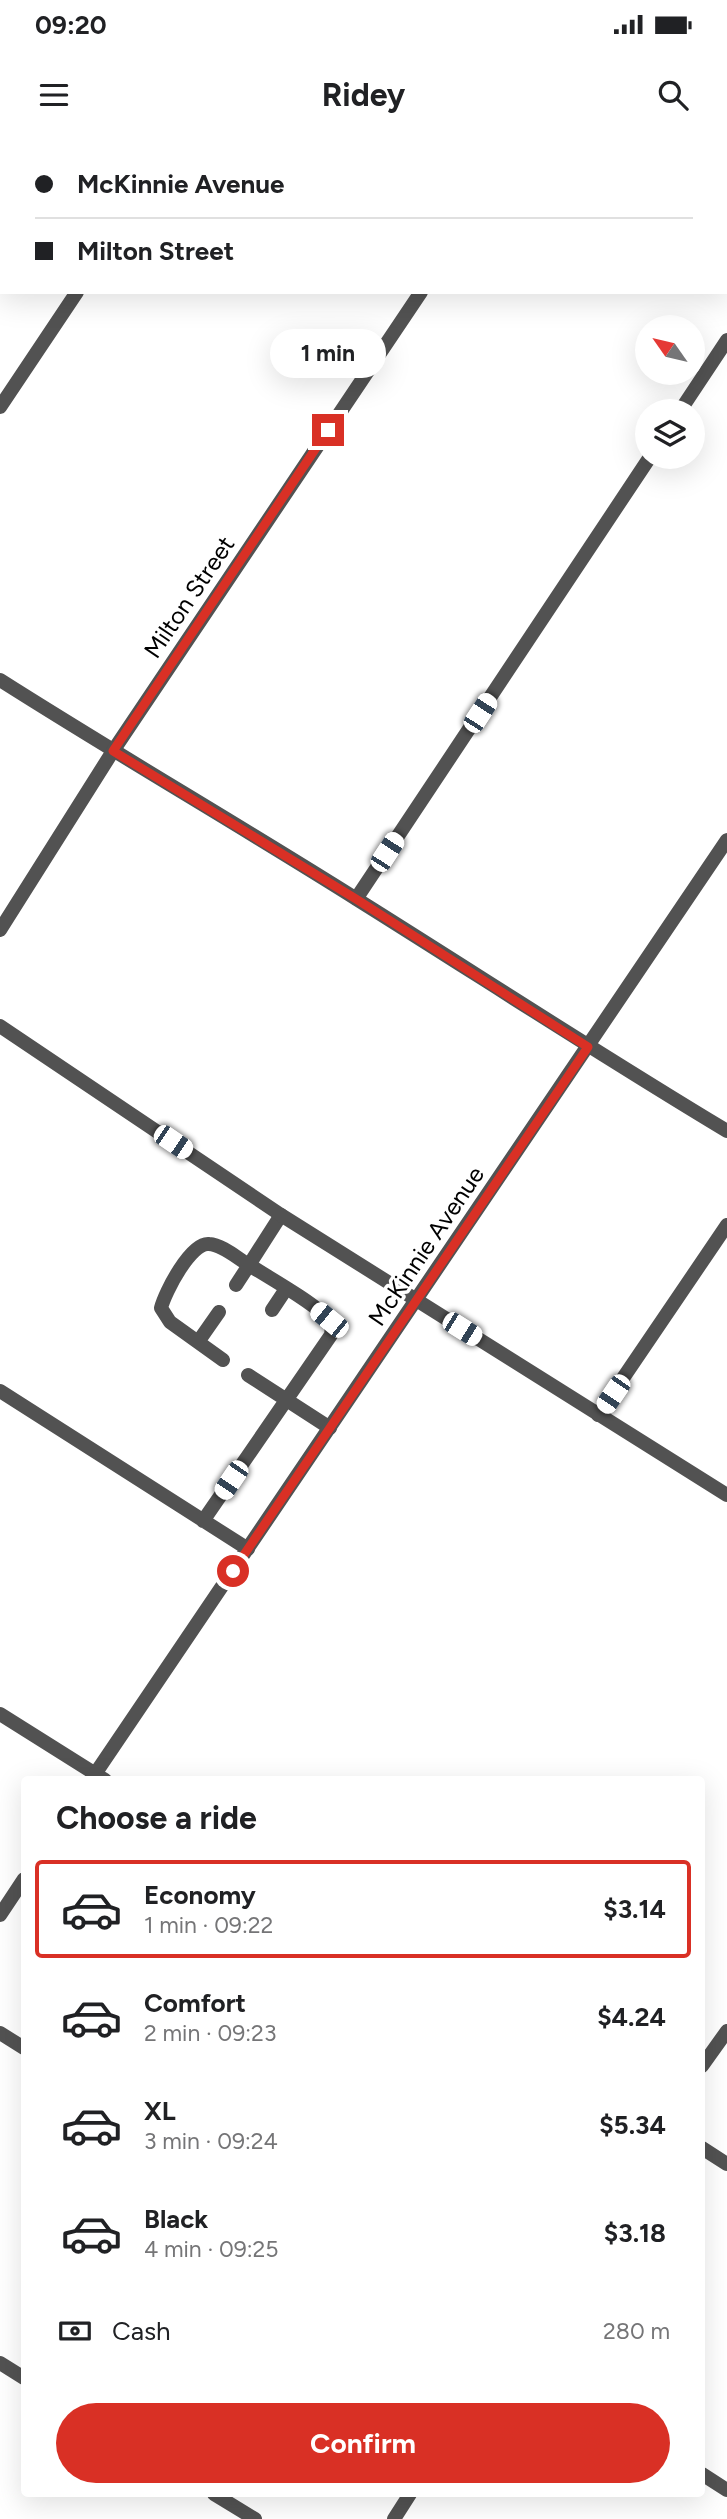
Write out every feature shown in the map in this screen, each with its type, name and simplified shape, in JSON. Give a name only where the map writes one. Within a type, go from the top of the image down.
[{"type":"street","points":[[0,407],[76,294]]},
{"type":"street","name":"Milton Street","points":[[0,930],[113,751],[420,294]]},
{"type":"street","points":[[688,399],[727,340]]},
{"type":"street","points":[[356,899],[642,469]]},
{"type":"street","points":[[0,680],[356,899],[588,1047],[727,1130]]},
{"type":"street","name":"McKinnie Avenue","points":[[98,1776],[330,1427],[727,841]]},
{"type":"street","points":[[0,1026],[281,1215],[727,1495]]},
{"type":"street","points":[[236,1285],[281,1215]]},
{"type":"street","points":[[598,1415],[727,1225]]},
{"type":"street","points":[[204,1521],[331,1335],[332,1328],[329,1320],[249,1265],[211,1243],[201,1244],[193,1250],[164,1296],[161,1308],[170,1322],[223,1360]]},
{"type":"street","points":[[272,1310],[286,1289]]},
{"type":"street","points":[[198,1342],[219,1312]]},
{"type":"street","points":[[248,1375],[330,1427]]},
{"type":"street","points":[[0,1391],[248,1549]]},
{"type":"street","points":[[0,1714],[94,1776]]},
{"type":"street","points":[[0,1915],[21,1884]]},
{"type":"street","points":[[705,2062],[727,2031]]},
{"type":"street","points":[[0,2033],[21,2046]]},
{"type":"street","points":[[705,2150],[727,2164]]},
{"type":"street","points":[[0,2362],[21,2376]]},
{"type":"street","points":[[705,2476],[727,2490]]},
{"type":"street","points":[[219,2497],[255,2519]]},
{"type":"street","points":[[394,2519],[408,2497]]},
{"type":"route","points":[[233,1571],[588,1047],[356,899],[113,751],[328,430]]}]
